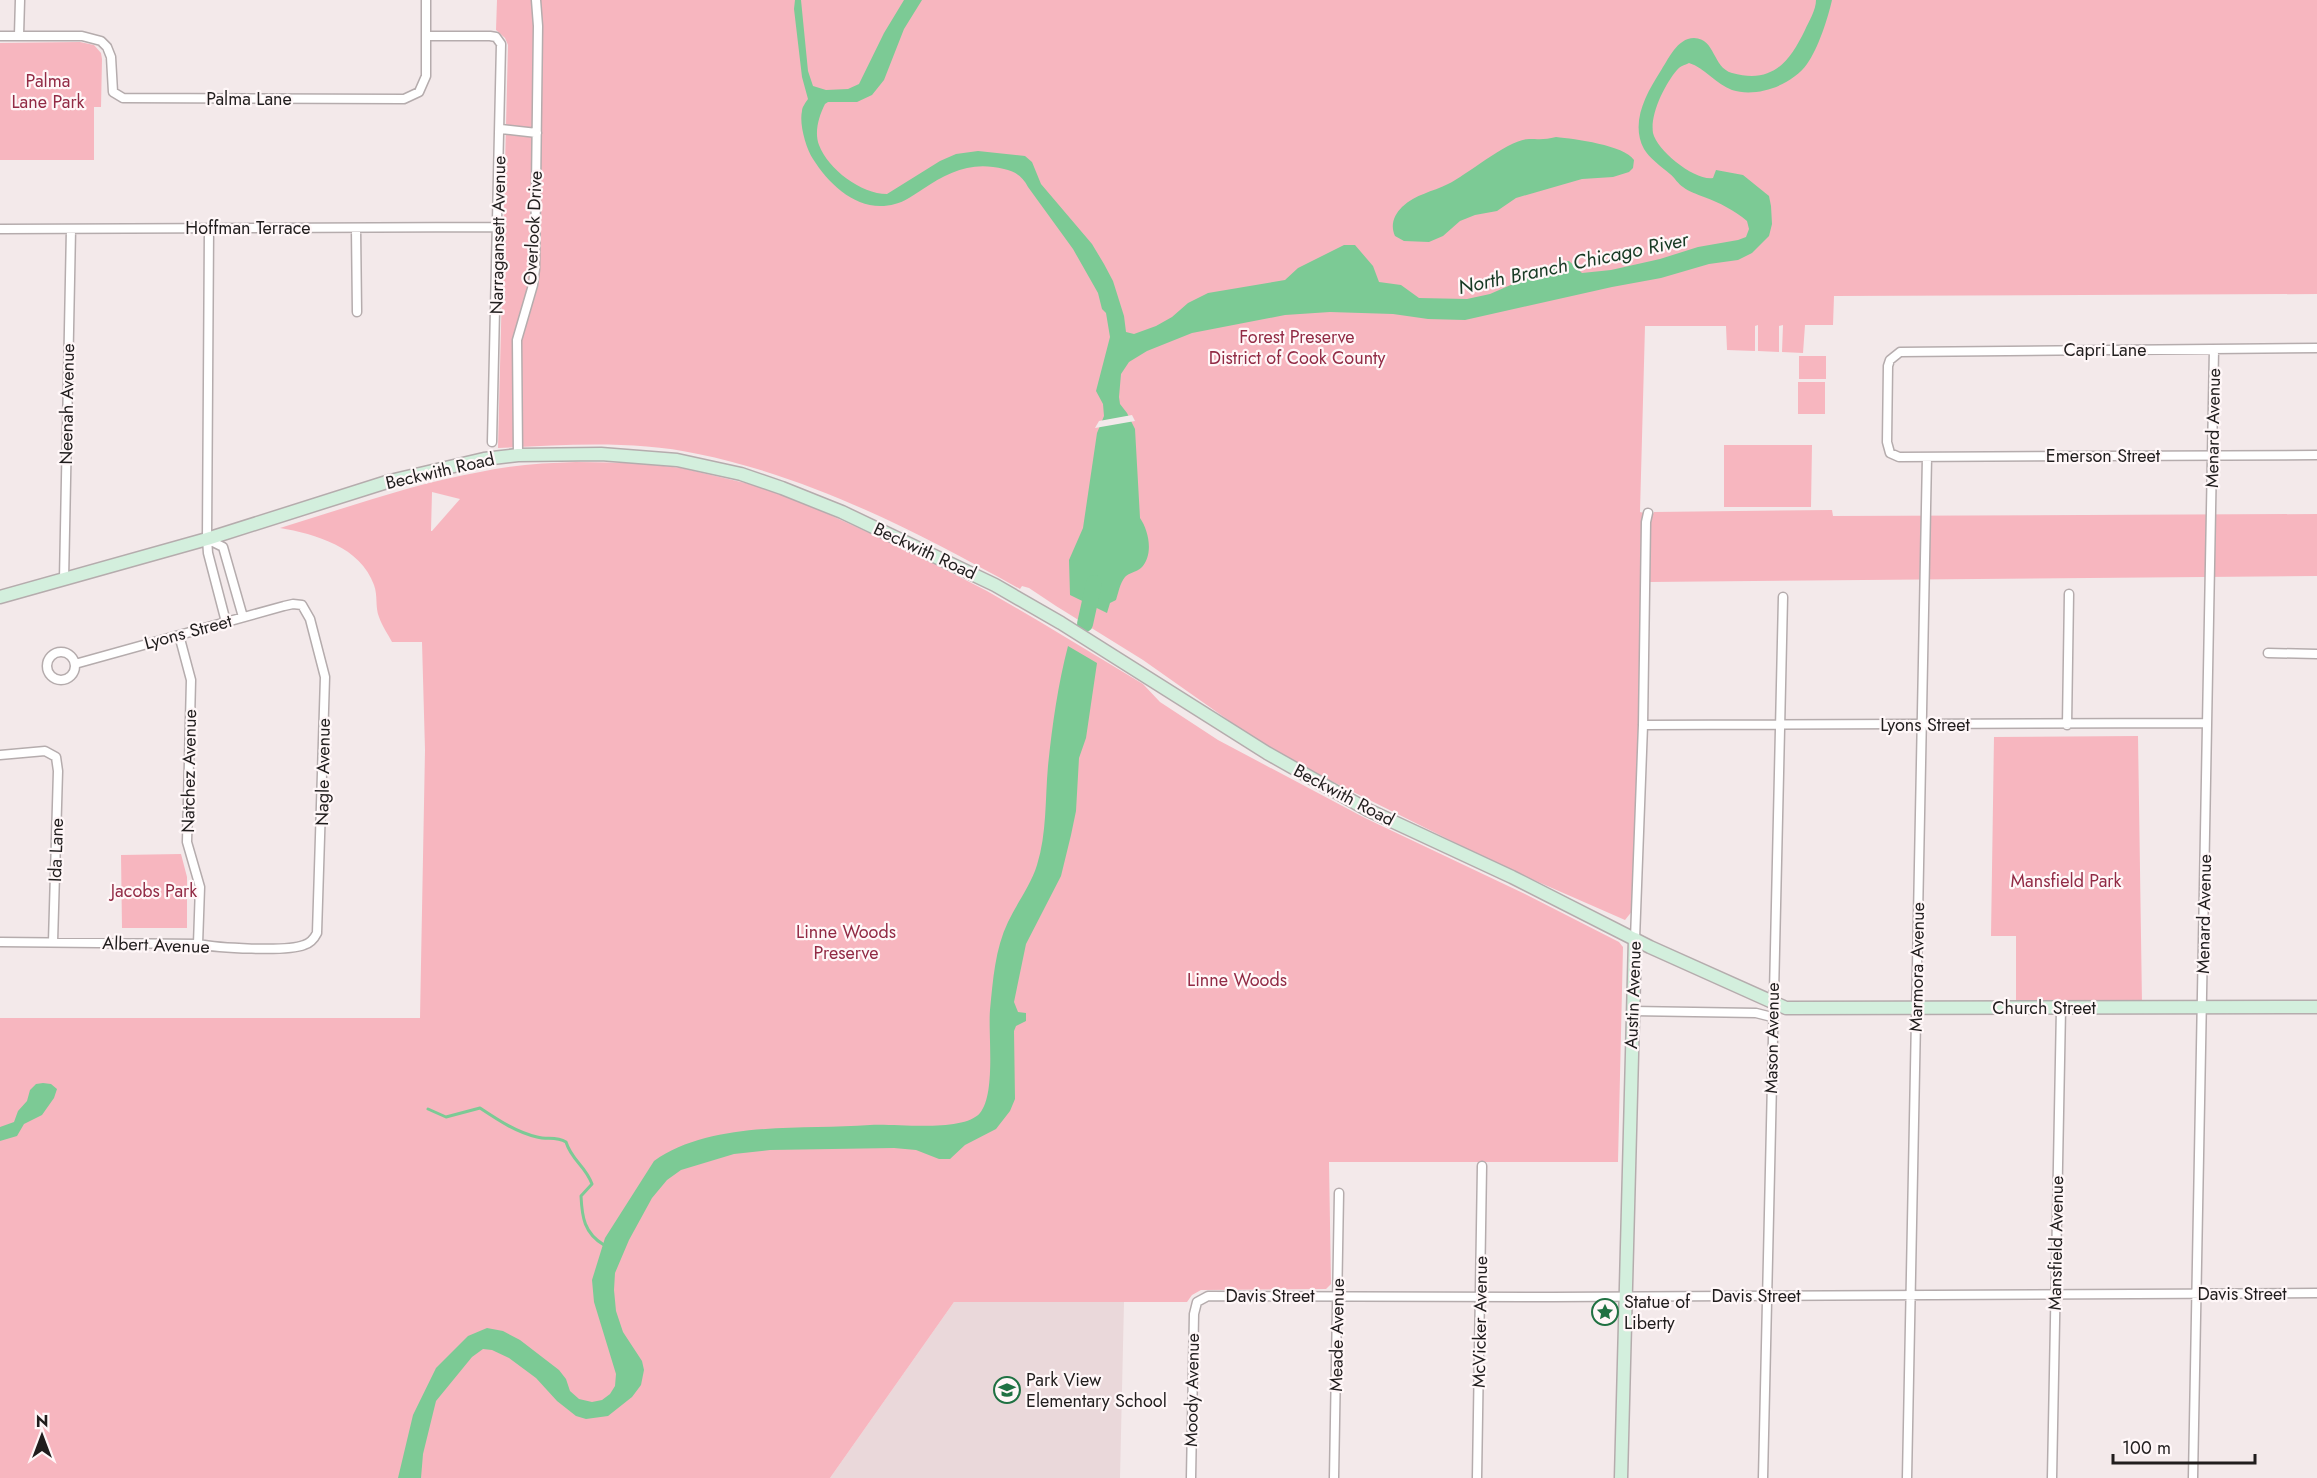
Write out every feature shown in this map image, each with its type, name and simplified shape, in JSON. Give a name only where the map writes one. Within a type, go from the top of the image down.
[{"type":"street","points":[[20,0],[20,36]]},
{"type":"street","points":[[426,0],[427,36]]},
{"type":"street","name":"Overlook Drive","points":[[518,455],[517,340],[533,285],[535,269],[538,26],[536,0]]},
{"type":"street","name":"Palma Lane","points":[[0,36],[82,36],[101,41],[107,47],[111,57],[113,92],[123,98],[134,99],[404,99],[413,96],[424,85],[427,36]]},
{"type":"street","name":"Narragansett Avenue","points":[[427,36],[496,37],[502,52],[492,441]]},
{"type":"street","points":[[501,129],[537,133]]},
{"type":"street","name":"Hoffman Terrace","points":[[0,229],[496,227]]},
{"type":"street","points":[[210,228],[207,539],[208,553],[226,622]]},
{"type":"street","points":[[356,228],[357,312]]},
{"type":"street","name":"Neenah Avenue","points":[[64,580],[71,229]]},
{"type":"street","name":"Capri Lane","points":[[1890,453],[1887,448],[1888,366],[1894,355],[1907,351],[2317,348]]},
{"type":"street","name":"Menard Avenue","points":[[2193,1478],[2214,349]]},
{"type":"street","name":"Beckwith Road","points":[[0,597],[207,539],[439,469],[518,455],[601,453],[644,456],[707,465],[782,488],[852,517],[995,585],[1061,623],[1267,753],[1368,810],[1512,877],[1635,939],[1773,1002]]},
{"type":"street","name":"Emerson Street","points":[[1890,453],[1899,456],[1927,457],[2317,455]]},
{"type":"street","name":"Marmora Avenue","points":[[1907,1478],[1927,457]]},
{"type":"street","name":"Austin Avenue","points":[[1621,1478],[1632,1011],[1648,513]]},
{"type":"street","points":[[207,539],[223,547],[243,617]]},
{"type":"street","points":[[2067,725],[2069,594]]},
{"type":"street","name":"Mason Avenue","points":[[1763,1478],[1783,597]]},
{"type":"street","name":"Lyons Street","points":[[75,664],[243,617],[294,604],[302,605]]},
{"type":"street","name":"Nagle Avenue","points":[[302,605],[310,619],[325,677],[319,922],[312,942]]},
{"type":"street","name":"Natchez Avenue","points":[[179,635],[190,680],[187,842],[200,887],[198,944]]},
{"type":"street","points":[[2268,653],[2317,654]]},
{"type":"street","name":"Lyons Street","points":[[1642,725],[2207,723]]},
{"type":"street","name":"Ida Lane","points":[[0,755],[45,751],[56,757],[58,771],[53,942]]},
{"type":"street","name":"Albert Avenue","points":[[0,942],[198,944],[218,947],[295,948],[312,942]]},
{"type":"street","name":"Church Street","points":[[1773,1002],[1786,1008],[2317,1007]]},
{"type":"street","name":"Mansfield Avenue","points":[[2052,1478],[2061,1008]]},
{"type":"street","points":[[1632,1011],[1756,1013],[1772,1017]]},
{"type":"street","name":"McVicker Avenue","points":[[1477,1478],[1482,1166]]},
{"type":"street","name":"Meade Avenue","points":[[1334,1478],[1339,1193]]},
{"type":"street","name":"Davis Street","points":[[1197,1302],[1208,1296],[2317,1293]]},
{"type":"street","name":"Moody Avenue","points":[[1191,1478],[1194,1314],[1197,1302]]},
{"type":"shaded area","points":[[795,0],[801,0],[808,71],[813,86],[826,90],[848,89],[859,84],[884,33],[904,0],[922,0],[904,29],[884,80],[872,95],[857,102],[828,102],[825,104],[817,135],[823,154],[838,171],[856,185],[877,193],[887,194],[940,161],[956,154],[978,151],[1025,156],[1032,162],[1041,184],[1092,244],[1113,281],[1124,316],[1126,332],[1134,334],[1156,326],[1172,317],[1188,303],[1208,293],[1285,280],[1298,268],[1344,245],[1355,245],[1373,266],[1379,282],[1401,285],[1419,298],[1467,299],[1490,294],[1565,261],[1569,261],[1582,273],[1611,270],[1746,237],[1749,229],[1747,221],[1727,207],[1685,189],[1646,152],[1640,139],[1639,129],[1639,119],[1645,99],[1674,50],[1688,39],[1694,38],[1706,43],[1721,65],[1732,73],[1758,76],[1778,68],[1799,42],[1815,8],[1816,0],[1832,0],[1815,50],[1807,64],[1783,84],[1763,91],[1732,90],[1689,63],[1672,76],[1656,108],[1653,133],[1669,156],[1687,170],[1705,178],[1713,178],[1716,170],[1743,175],[1769,196],[1772,224],[1769,236],[1752,253],[1738,260],[1709,264],[1661,278],[1465,320],[1330,312],[1285,315],[1192,333],[1147,351],[1129,362],[1121,374],[1119,397],[1120,404],[1135,429],[1140,518],[1148,536],[1149,550],[1148,557],[1141,568],[1123,579],[1116,600],[1110,603],[1107,613],[1070,595],[1069,560],[1083,528],[1097,433],[1104,416],[1103,404],[1096,391],[1110,337],[1106,313],[1102,309],[1098,293],[1073,249],[1024,180],[1012,171],[992,167],[971,167],[951,173],[902,202],[882,206],[858,201],[837,188],[813,159],[804,136],[801,116],[808,99],[802,77],[794,9]]},
{"type":"shaded area","points":[[1556,137],[1575,139],[1620,150],[1634,160],[1633,168],[1629,172],[1613,177],[1582,179],[1516,198],[1497,211],[1475,215],[1460,221],[1443,236],[1429,242],[1404,241],[1395,236],[1393,224],[1395,217],[1402,207],[1413,199],[1448,184],[1511,145],[1529,139]]},
{"type":"shaded area","points":[[1068,646],[1097,663],[1086,738],[1079,758],[1076,811],[1061,876],[1026,944],[1014,1002],[1018,1012],[1026,1013],[1026,1021],[1016,1026],[1014,1031],[1015,1099],[1010,1111],[996,1129],[965,1145],[950,1159],[939,1159],[916,1150],[894,1148],[770,1150],[734,1154],[681,1170],[667,1180],[652,1198],[629,1240],[615,1273],[616,1311],[623,1332],[642,1361],[644,1370],[641,1385],[632,1397],[608,1416],[586,1419],[576,1416],[557,1401],[536,1378],[509,1358],[492,1350],[483,1349],[472,1357],[436,1401],[423,1454],[421,1478],[398,1478],[413,1415],[436,1368],[468,1336],[487,1328],[503,1331],[520,1340],[559,1370],[566,1379],[570,1391],[579,1399],[592,1402],[602,1400],[610,1394],[615,1386],[616,1374],[594,1302],[592,1280],[605,1238],[654,1161],[677,1148],[730,1133],[787,1128],[944,1125],[971,1119],[980,1113],[985,1104],[990,1078],[990,1010],[995,965],[1004,932],[1031,880],[1040,853],[1053,721]]},
{"type":"shaded area","points":[[36,1084],[51,1084],[57,1089],[54,1098],[42,1115],[24,1124],[17,1136],[0,1141],[0,1127],[14,1122],[18,1111],[27,1101],[30,1090]]},
{"type":"shaded area","name":"Park View Elementary School","points":[[954,1302],[1124,1302],[1120,1478],[830,1478]]},
{"type":"green space","name":"Forest Preserve District of Cook County","points":[[497,0],[2317,0],[2317,294],[1834,296],[1833,325],[1805,325],[1803,353],[1782,352],[1783,325],[1779,326],[1779,352],[1758,351],[1758,325],[1755,326],[1755,351],[1727,350],[1726,326],[1645,326],[1640,512],[1644,513],[1633,910],[1625,920],[1504,867],[1289,760],[1143,660],[1029,588],[1022,586],[1020,589],[864,509],[782,477],[698,454],[623,445],[498,448],[508,45],[505,38],[496,30]]},
{"type":"green space","name":"Palma Lane Park","points":[[80,42],[94,45],[101,53],[102,59],[101,107],[94,107],[94,160],[0,160],[0,43]]},
{"type":"green space","points":[[1799,356],[1826,356],[1826,379],[1799,379]]},
{"type":"green space","points":[[1798,382],[1825,382],[1825,414],[1798,414]]},
{"type":"green space","points":[[1724,445],[1812,445],[1811,507],[1724,507]]},
{"type":"green space","name":"Linne Woods Preserve","points":[[576,462],[638,463],[681,468],[754,485],[806,504],[911,552],[987,591],[1143,684],[1160,702],[1218,740],[1365,818],[1525,894],[1619,942],[1623,947],[1618,1162],[1329,1162],[1331,1284],[1326,1289],[1201,1290],[1192,1295],[1187,1302],[954,1302],[830,1478],[0,1478],[0,1018],[420,1018],[425,750],[422,642],[392,642],[379,617],[375,589],[368,572],[348,552],[335,544],[308,534],[280,528],[379,497],[455,477],[516,466]],"holes":[[[432,492],[460,499],[432,531],[431,531]]]},
{"type":"green space","points":[[1832,510],[1833,516],[2317,514],[2317,576],[1649,582],[1651,519],[1654,512]]},
{"type":"green space","name":"Mansfield Park","points":[[2138,736],[2142,1003],[2016,1003],[2016,936],[1991,936],[1994,737]]},
{"type":"green space","name":"Jacobs Park","points":[[181,854],[187,877],[187,928],[122,928],[121,855]]},
{"type":"pier","points":[[1132,415],[1135,421],[1095,428],[1099,421]]},
{"type":"waterway","name":"North Branch Chicago River","points":[[1085,624],[1094,583]]},
{"type":"waterway","points":[[428,1109],[446,1117],[480,1108],[522,1132],[566,1142],[592,1184],[581,1196],[585,1224],[592,1235],[604,1245]]},
{"type":"place","name":"Statue of Liberty","points":[[1605,1312]]},
{"type":"place","name":"Park View Elementary School","points":[[1007,1390]]},
{"type":"park label","name":"Linne Woods","points":[[1237,980]]}]
